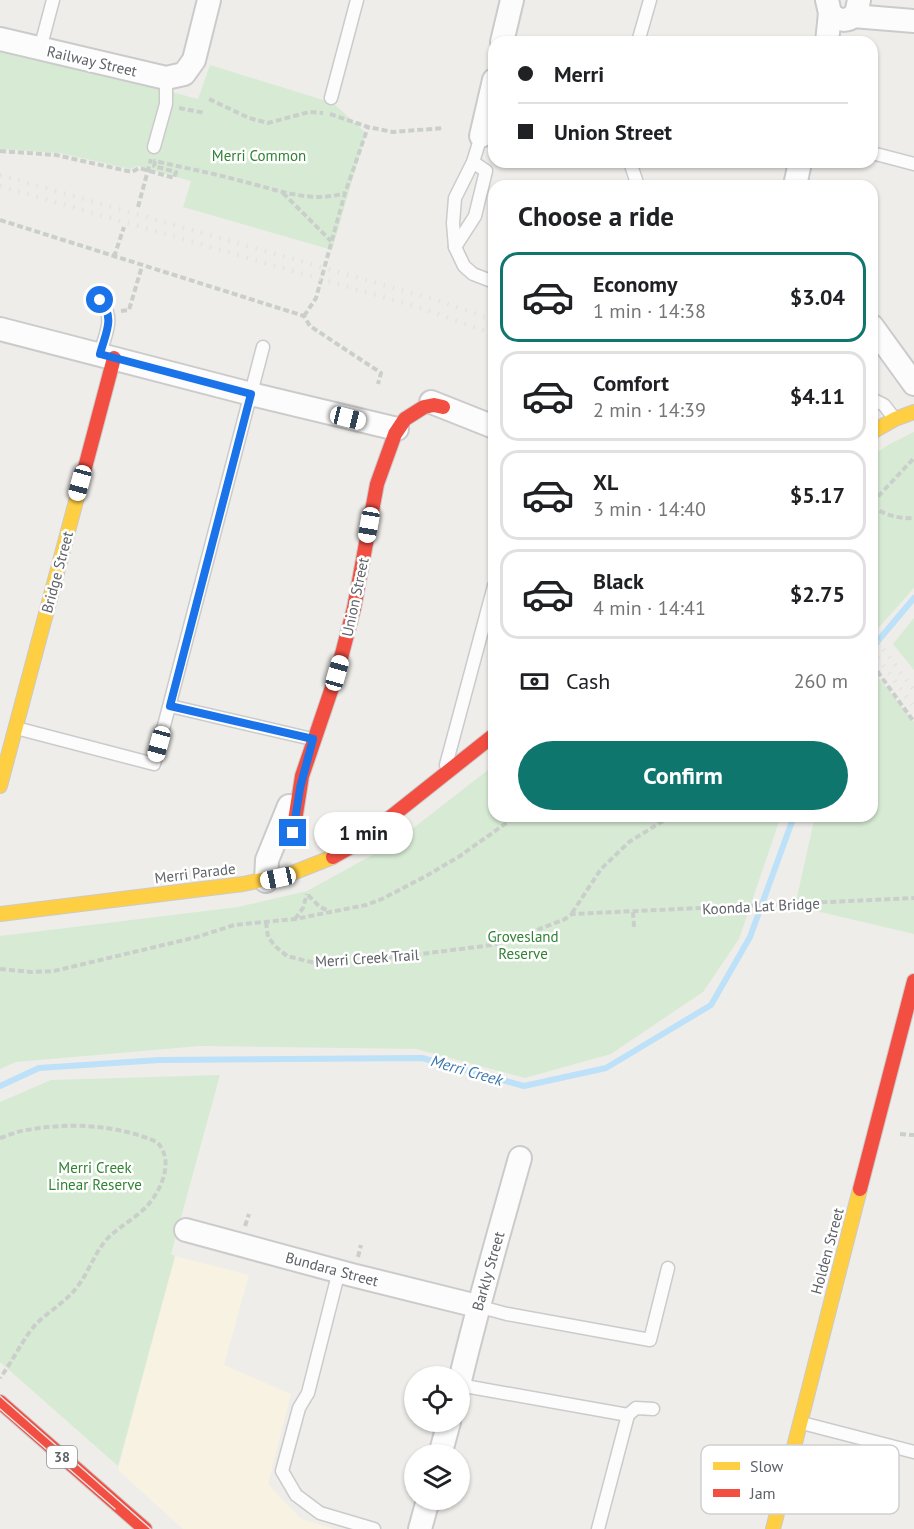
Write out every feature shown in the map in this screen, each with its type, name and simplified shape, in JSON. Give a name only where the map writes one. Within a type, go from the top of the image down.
[{"type":"main road","name":"Bridge Street","points":[[0,786],[107,356]]},
{"type":"main road","points":[[895,419],[914,403]]},
{"type":"main road","points":[[878,427],[914,412]]},
{"type":"main road","name":"Union Street","points":[[293,833],[302,777],[346,642],[377,484]]},
{"type":"main road","name":"Merri Parade","points":[[0,914],[266,881],[311,868],[348,850],[376,831],[488,740]]},
{"type":"main road","name":"Holden Street","points":[[794,1445],[914,981]]},
{"type":"main road","name":"38","points":[[0,1402],[122,1520],[145,1529]]},
{"type":"main road","name":"Holden Street","points":[[773,1529],[777,1514]]},
{"type":"street","points":[[175,76],[194,60],[209,0]]},
{"type":"street","points":[[503,36],[512,0]]},
{"type":"street","points":[[840,7],[910,20]]},
{"type":"street","points":[[829,36],[840,7]]},
{"type":"street","points":[[836,36],[840,7]]},
{"type":"street","name":"Railway Street","points":[[0,39],[175,76]]},
{"type":"street","points":[[481,136],[488,106]]},
{"type":"street","points":[[0,329],[389,428],[392,411],[409,402],[426,401],[488,425]]},
{"type":"street","points":[[878,334],[914,384]]},
{"type":"street","name":"Union Street","points":[[377,484],[376,445],[389,428]]},
{"type":"street","name":"Union Street","points":[[266,881],[267,860],[284,815],[302,777]]},
{"type":"street","name":"Barkly Street","points":[[463,1366],[477,1306],[487,1279],[520,1158]]},
{"type":"street","name":"Bundara Street","points":[[186,1230],[477,1306]]},
{"type":"street","points":[[420,1529],[425,1510]]},
{"type":"lane","points":[[40,49],[53,0]]},
{"type":"lane","points":[[331,98],[357,0]]},
{"type":"lane","points":[[640,36],[650,0]]},
{"type":"lane","points":[[154,147],[175,76]]},
{"type":"lane","points":[[481,136],[473,162],[454,202],[453,223],[455,247],[466,269],[488,279]]},
{"type":"lane","points":[[878,155],[914,164]]},
{"type":"lane","points":[[455,247],[475,216],[486,171],[473,162]]},
{"type":"lane","name":"Bridge Street","points":[[100,300],[108,309],[107,356]]},
{"type":"lane","points":[[15,728],[154,764],[263,347]]},
{"type":"lane","points":[[878,402],[884,405],[895,419]]},
{"type":"lane","points":[[443,777],[488,608]]},
{"type":"lane","points":[[170,706],[313,739]]},
{"type":"lane","points":[[477,1306],[507,1314],[650,1340],[668,1268]]},
{"type":"lane","points":[[339,1271],[308,1393],[299,1408],[282,1471],[296,1495],[320,1513],[374,1529]]},
{"type":"lane","points":[[470,1387],[628,1415]]},
{"type":"lane","points":[[598,1529],[628,1415],[636,1408],[653,1409]]},
{"type":"lane","points":[[799,1423],[886,1445]]},
{"type":"lane","points":[[899,1448],[914,1452]]},
{"type":"path","points":[[209,99],[249,118],[268,123],[309,112],[327,113],[368,127],[393,132],[444,128]]},
{"type":"path","points":[[166,105],[205,113]]},
{"type":"path","points":[[304,316],[316,298],[345,193],[368,127]]},
{"type":"path","points":[[0,151],[56,156],[132,172],[140,168],[174,178],[176,172],[154,166],[155,161],[243,181],[282,193],[330,198],[345,193]]},
{"type":"path","points":[[138,207],[147,170]]},
{"type":"path","points":[[282,193],[332,241]]},
{"type":"path","points":[[0,220],[304,316],[310,327],[381,373],[378,384]]},
{"type":"path","points":[[114,257],[124,227]]},
{"type":"path","points":[[129,310],[142,266]]},
{"type":"path","points":[[878,497],[914,458]]},
{"type":"path","points":[[878,511],[893,516],[914,518]]},
{"type":"path","points":[[878,672],[914,722]]},
{"type":"path","points":[[0,969],[31,972],[54,971],[197,938],[234,925],[295,919],[366,905],[400,891],[460,856],[508,822]]},
{"type":"path","points":[[572,914],[601,869],[629,842],[661,822]]},
{"type":"path","points":[[308,895],[320,907],[331,912]]},
{"type":"path","name":"Koonda Lat Bridge","points":[[683,910],[914,898]]},
{"type":"path","name":"Merri Creek Trail","points":[[266,922],[268,937],[287,956],[319,964],[492,945],[514,939],[565,919],[572,914],[683,910]]},
{"type":"path","points":[[633,912],[634,927]]},
{"type":"path","points":[[0,1138],[25,1130],[46,1127],[100,1128],[132,1134],[157,1142],[167,1165],[162,1183],[154,1198],[141,1213],[100,1246],[78,1287],[65,1301],[36,1324],[5,1372]]},
{"type":"shaded area","points":[[175,1256],[249,1275],[224,1365],[291,1394],[268,1484],[301,1519],[334,1529],[183,1529],[118,1470]]},
{"type":"green space","name":"Merri Common","points":[[0,46],[198,99],[210,65],[333,103],[366,133],[332,250],[183,207],[191,181],[138,166],[130,169],[60,153],[0,149]]},
{"type":"green space","points":[[914,432],[914,588],[878,628],[878,452]]},
{"type":"green space","points":[[914,618],[914,670],[893,644]]},
{"type":"green space","points":[[878,677],[914,722],[914,934],[795,906],[814,822],[878,822]]},
{"type":"green space","name":"Grovesland Reserve","points":[[488,770],[488,822],[779,822],[739,939],[703,992],[611,1054],[525,1078],[416,1049],[200,1046],[16,1062],[0,1069],[0,936],[238,907],[307,891],[394,843]]},
{"type":"green space","name":"Merri Creek Linear Reserve","points":[[220,1075],[171,1254],[175,1256],[118,1466],[0,1362],[0,1102],[51,1080]]},
{"type":"waterway","name":"Merri Creek","points":[[878,641],[914,598]]},
{"type":"waterway","name":"Merri Creek","points":[[0,1086],[39,1068],[159,1060],[422,1058],[524,1086],[606,1068],[711,1005],[750,937],[792,822]]},
{"type":"tram line","points":[[0,1396],[151,1529]]},
{"type":"tram line","points":[[0,1409],[115,1509]]},
{"type":"railway","points":[[0,175],[436,300],[488,318]]},
{"type":"railway","points":[[0,186],[421,308],[488,332]]},
{"type":"railway","points":[[878,642],[914,690]]},
{"type":"railway","points":[[878,658],[914,707]]},
{"type":"traffic: slow","points":[[878,429],[914,412]]},
{"type":"traffic: slow","points":[[0,786],[83,475]]},
{"type":"traffic: slow","points":[[0,914],[243,884],[290,874],[333,857]]},
{"type":"traffic: slow","points":[[794,1445],[860,1189]]},
{"type":"traffic: slow","points":[[773,1529],[777,1514]]},
{"type":"traffic: jam","points":[[83,475],[114,358]]},
{"type":"traffic: jam","points":[[293,833],[302,776],[337,673],[354,608],[377,484],[395,434],[405,419],[424,407],[434,405],[443,407]]},
{"type":"traffic: jam","points":[[333,857],[358,843],[488,740]]},
{"type":"traffic: jam","points":[[860,1189],[914,981]]},
{"type":"traffic: jam","points":[[0,1402],[145,1529]]},
{"type":"route","points":[[100,300],[108,309],[109,322],[100,354],[251,394],[170,706],[313,739],[298,797],[293,833]]}]
